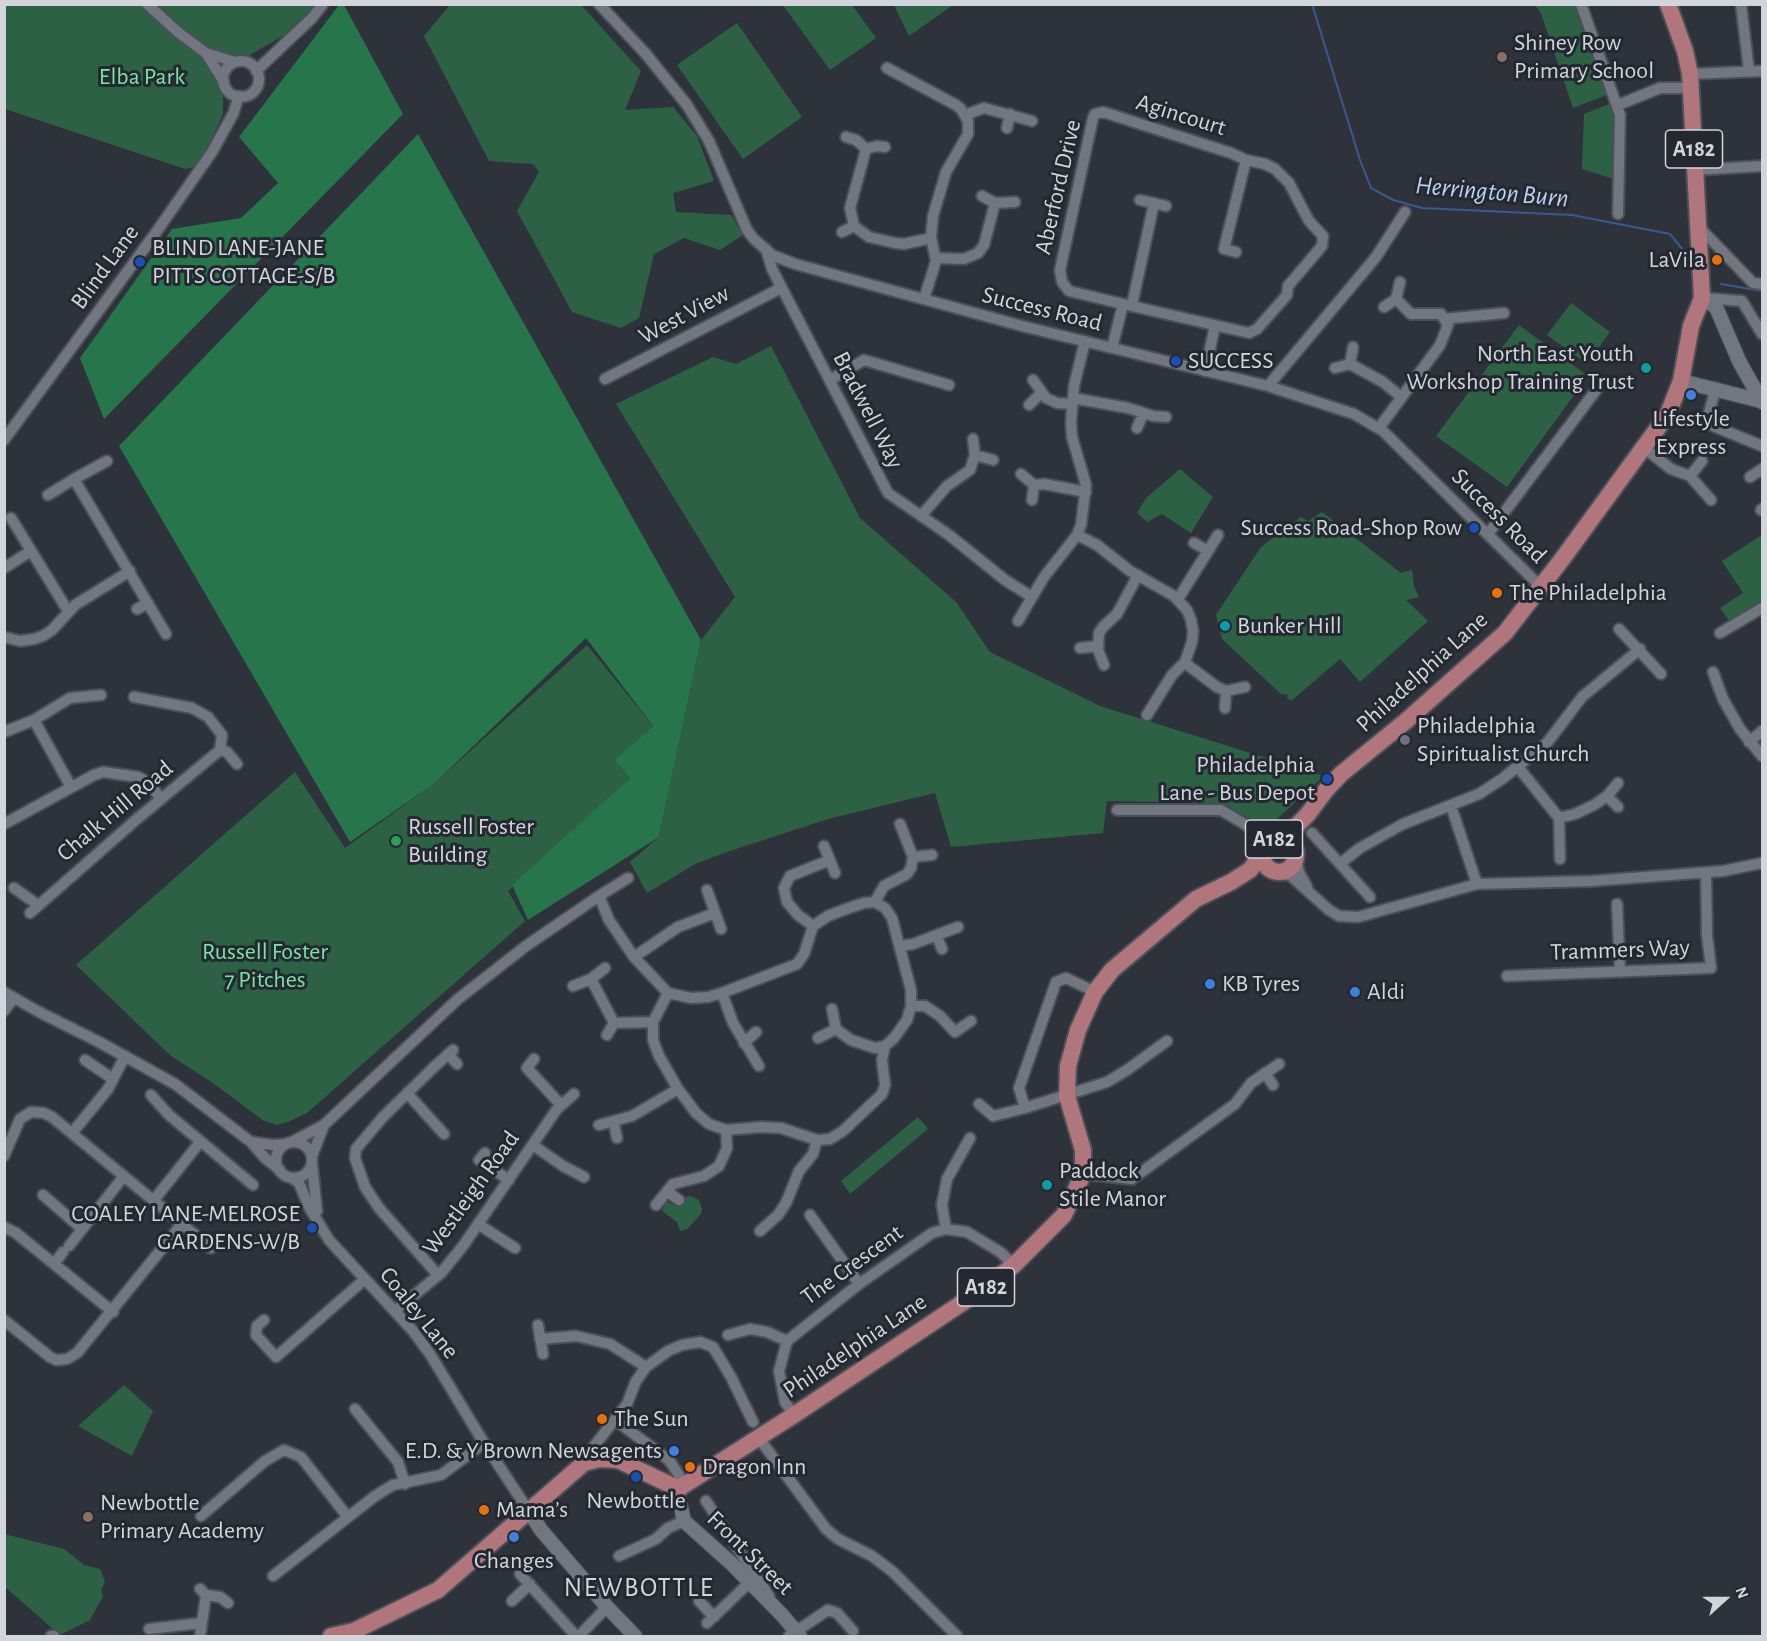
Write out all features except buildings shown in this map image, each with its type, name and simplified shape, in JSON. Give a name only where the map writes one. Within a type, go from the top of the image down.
[{"type":"main road","name":"A182","points":[[1668,4],[1685,51],[1691,81],[1702,298],[1691,326],[1681,381]]},
{"type":"main road","name":"Philadelphia Lane","points":[[1231,882],[1291,868],[1289,846],[1326,789],[1505,633],[1668,414],[1681,381]]},
{"type":"main road","name":"Philadelphia Lane","points":[[679,1487],[755,1430],[794,1415],[974,1295],[1014,1265],[1064,1215],[1083,1174],[1083,1150],[1067,1096],[1068,1066],[1075,1039],[1095,992],[1112,970],[1196,898],[1231,882],[1250,870],[1269,841],[1289,846]]},
{"type":"main road","name":"A182","points":[[1262,851],[1263,863],[1277,873]]},
{"type":"main road","points":[[331,1636],[354,1634],[438,1590],[584,1463],[599,1459],[618,1460],[679,1487]]},
{"type":"street","points":[[147,4],[178,33],[206,54],[231,90],[250,94],[256,89],[259,79],[252,67],[206,54]]},
{"type":"street","points":[[252,67],[281,47],[323,4]]},
{"type":"street","name":"Success Road","points":[[599,4],[662,73],[699,123],[716,157],[742,221],[754,239],[772,255],[795,264],[924,299],[1268,386],[1344,410],[1379,428],[1540,586]]},
{"type":"street","points":[[1581,4],[1620,115],[1618,214]]},
{"type":"street","points":[[1741,4],[1749,71]]},
{"type":"street","points":[[231,90],[226,69],[235,62]]},
{"type":"street","points":[[888,68],[956,105],[968,121],[968,134],[945,172],[933,216],[931,238],[936,258],[924,299]]},
{"type":"street","points":[[1618,105],[1660,88],[1762,70]]},
{"type":"street","name":"Blind Lane","points":[[4,440],[212,152],[232,114],[231,90]]},
{"type":"street","points":[[965,115],[984,108],[1032,121]]},
{"type":"street","name":"Agincourt","points":[[1103,112],[1231,153],[1246,160],[1266,164],[1275,169],[1289,183],[1309,221],[1323,236],[1324,241]]},
{"type":"street","name":"Aberford Drive","points":[[1103,112],[1095,114],[1092,118],[1060,270],[1062,282],[1069,291],[1249,333],[1257,329],[1287,295],[1288,286],[1324,241]]},
{"type":"street","points":[[1007,128],[1010,114]]},
{"type":"street","points":[[846,137],[856,140],[866,149]]},
{"type":"street","points":[[866,149],[885,147]]},
{"type":"street","points":[[866,149],[850,208],[854,226],[869,237],[895,243],[904,244],[931,238]]},
{"type":"street","name":"Agincourt","points":[[1225,249],[1246,160]]},
{"type":"street","points":[[1695,170],[1762,166]]},
{"type":"street","points":[[982,196],[995,203],[1015,202]]},
{"type":"street","points":[[1140,200],[1166,206]]},
{"type":"street","points":[[936,258],[964,259],[978,253],[984,245],[995,203]]},
{"type":"street","points":[[1112,348],[1127,304],[1154,203]]},
{"type":"street","points":[[1268,386],[1376,257],[1405,212]]},
{"type":"street","points":[[842,232],[854,226]]},
{"type":"street","points":[[1698,226],[1753,283],[1762,284]]},
{"type":"street","name":"Bradwell Way","points":[[765,249],[781,288],[888,493],[949,535],[1005,580],[1032,597]]},
{"type":"street","points":[[1384,308],[1396,299],[1400,282]]},
{"type":"street","name":"West View","points":[[605,380],[781,288]]},
{"type":"street","points":[[1702,298],[1742,301],[1762,334]]},
{"type":"street","points":[[1702,298],[1716,307],[1739,361],[1762,401]]},
{"type":"street","points":[[1379,428],[1440,345],[1448,325],[1441,314],[1411,314],[1396,299]]},
{"type":"street","points":[[1444,319],[1504,313]]},
{"type":"street","points":[[1205,371],[1215,326]]},
{"type":"street","points":[[1018,621],[1044,577],[1077,535],[1081,525],[1086,492],[1083,471],[1071,429],[1073,401],[1085,341]]},
{"type":"street","points":[[1350,364],[1353,347]]},
{"type":"street","points":[[830,380],[864,360],[949,385]]},
{"type":"street","points":[[1335,368],[1350,364],[1383,382],[1401,397]]},
{"type":"street","points":[[1033,380],[1041,393],[1051,401],[1073,401],[1128,408],[1143,414],[1166,417]]},
{"type":"street","points":[[1681,381],[1762,401]]},
{"type":"street","points":[[1716,388],[1706,423],[1762,446]]},
{"type":"street","points":[[1488,534],[1597,389]]},
{"type":"street","points":[[1029,405],[1041,393]]},
{"type":"street","points":[[1137,428],[1143,414]]},
{"type":"street","points":[[921,516],[947,486],[970,470],[975,455],[973,440]]},
{"type":"street","points":[[1643,447],[1671,469],[1690,476],[1711,500]]},
{"type":"street","points":[[975,455],[993,460]]},
{"type":"street","points":[[48,495],[107,460]]},
{"type":"street","points":[[1690,476],[1702,461]]},
{"type":"street","points":[[1750,477],[1762,468]]},
{"type":"street","points":[[1021,474],[1034,485],[1044,484],[1086,492]]},
{"type":"street","points":[[74,479],[166,634]]},
{"type":"street","points":[[1032,500],[1034,485]]},
{"type":"street","points":[[11,518],[68,611]]},
{"type":"street","points":[[1077,535],[1097,545],[1138,575],[1178,599],[1187,610],[1193,631],[1185,663],[1172,675],[1147,714]]},
{"type":"street","points":[[1178,599],[1218,535]]},
{"type":"street","points":[[1194,543],[1208,551]]},
{"type":"street","points":[[4,568],[31,551]]},
{"type":"street","points":[[4,637],[20,641],[43,636],[52,630],[75,605],[130,570]]},
{"type":"street","points":[[1104,665],[1098,646],[1099,633],[1117,614],[1138,575]]},
{"type":"street","points":[[137,609],[148,603]]},
{"type":"street","points":[[1720,633],[1762,608]]},
{"type":"street","points":[[1619,629],[1661,674]]},
{"type":"street","points":[[1080,648],[1098,646]]},
{"type":"street","points":[[1341,863],[1360,848],[1403,824],[1479,794],[1518,767],[1547,743],[1582,697],[1640,649]]},
{"type":"street","points":[[1185,663],[1205,680],[1226,691],[1245,687]]},
{"type":"street","points":[[1713,672],[1724,699],[1749,742],[1762,756]]},
{"type":"street","points":[[1225,708],[1226,691]]},
{"type":"street","points":[[4,732],[34,720],[70,698],[101,695]]},
{"type":"street","points":[[134,697],[192,708],[214,716],[222,735],[220,750],[227,752],[237,764]]},
{"type":"street","points":[[34,720],[71,787]]},
{"type":"street","points":[[1749,742],[1762,731]]},
{"type":"street","name":"Chalk Hill Road","points":[[14,888],[34,909],[220,750]]},
{"type":"street","points":[[1518,767],[1559,818],[1560,859]]},
{"type":"street","points":[[4,824],[94,775],[104,772],[138,777],[149,783],[161,799]]},
{"type":"street","points":[[1559,818],[1575,814],[1606,796],[1618,783]]},
{"type":"street","points":[[1606,796],[1618,807]]},
{"type":"street","points":[[1450,806],[1477,884]]},
{"type":"street","points":[[1117,810],[1221,810],[1261,834],[1289,846],[1308,890]]},
{"type":"street","points":[[1242,823],[1262,851]]},
{"type":"street","points":[[876,902],[884,886],[907,874],[911,868],[913,857],[900,824]]},
{"type":"street","points":[[1311,833],[1370,897]]},
{"type":"street","points":[[824,846],[835,873]]},
{"type":"street","points":[[913,857],[932,855]]},
{"type":"street","points":[[813,926],[798,915],[787,902],[784,888],[790,876],[830,860]]},
{"type":"street","points":[[1277,873],[1291,876],[1329,910],[1339,915],[1358,916],[1477,884],[1592,881],[1706,873],[1762,863]]},
{"type":"street","name":"Trammers Way","points":[[1507,976],[1711,968],[1707,935],[1706,873]]},
{"type":"street","points":[[280,1170],[277,1157],[288,1143],[324,1125],[458,999],[526,946],[628,878]]},
{"type":"street","points":[[707,890],[721,929]]},
{"type":"street","points":[[599,897],[609,920],[634,957],[668,993],[691,998],[722,993],[797,964],[804,954],[813,926],[828,916],[846,909],[876,902],[892,918],[901,946],[911,990],[911,1006],[907,1020],[885,1046],[875,1048],[851,1040],[836,1029],[832,1009]]},
{"type":"street","points":[[1617,904],[1620,972]]},
{"type":"street","points":[[634,957],[678,927],[715,913]]},
{"type":"street","points":[[901,946],[913,944],[958,927]]},
{"type":"street","points":[[937,936],[942,949]]},
{"type":"street","points":[[573,986],[591,979],[605,968]]},
{"type":"street","points":[[1025,1108],[1019,1088],[1056,982],[1066,978],[1095,992]]},
{"type":"street","points":[[591,979],[614,1023]]},
{"type":"street","points":[[668,993],[653,1022],[653,1040],[659,1056],[678,1089],[696,1113],[709,1124],[726,1130],[781,1128],[817,1140],[830,1139],[843,1131],[882,1094],[885,1085],[882,1060],[885,1046]]},
{"type":"street","points":[[722,993],[733,1023],[759,1066]]},
{"type":"street","points":[[4,1011],[9,995],[175,1084],[251,1142],[264,1156],[292,1178],[303,1175],[312,1160],[324,1125]]},
{"type":"street","points":[[911,1006],[925,1006],[940,1016],[956,1037],[971,1021]]},
{"type":"street","points":[[614,1023],[653,1022]]},
{"type":"street","points":[[607,1035],[614,1023]]},
{"type":"street","points":[[818,1038],[836,1029]]},
{"type":"street","points":[[744,1042],[756,1032]]},
{"type":"street","points":[[979,1104],[993,1116],[1067,1096],[1107,1082],[1167,1041]]},
{"type":"street","points":[[438,1275],[379,1208],[365,1187],[355,1158],[356,1149],[407,1093],[451,1052],[458,1064]]},
{"type":"street","points":[[72,1133],[99,1101],[125,1056]]},
{"type":"street","points":[[534,1059],[524,1071],[561,1105]]},
{"type":"street","points":[[85,1060],[113,1079]]},
{"type":"street","points":[[1083,1174],[1132,1179],[1235,1104],[1251,1083],[1279,1064]]},
{"type":"street","points":[[1265,1073],[1273,1084]]},
{"type":"street","points":[[599,1125],[614,1123],[642,1112],[678,1089]]},
{"type":"street","points":[[407,1093],[444,1134]]},
{"type":"street","name":"Westleigh Road","points":[[395,1311],[438,1275],[464,1246],[561,1105],[574,1094]]},
{"type":"street","points":[[151,1095],[200,1142],[254,1185]]},
{"type":"street","points":[[4,1156],[20,1119],[31,1112],[44,1113],[72,1133],[211,1248]]},
{"type":"street","points":[[614,1123],[617,1137]]},
{"type":"street","points":[[656,1205],[673,1184],[704,1176],[719,1166],[727,1148],[726,1130]]},
{"type":"street","points":[[970,1138],[948,1179],[942,1205],[946,1229],[967,1232],[1000,1252],[1014,1265]]},
{"type":"street","points":[[760,1231],[782,1209],[799,1171],[813,1154],[817,1140]]},
{"type":"street","points":[[153,1200],[200,1142]]},
{"type":"street","points":[[251,1142],[273,1145],[301,1144],[307,1148],[312,1160],[314,1192],[320,1226]]},
{"type":"street","points":[[533,1145],[563,1166],[584,1177]]},
{"type":"street","points":[[479,1161],[509,1180]]},
{"type":"street","points":[[54,1264],[124,1176]]},
{"type":"street","name":"Coaley Lane","points":[[292,1178],[299,1183],[329,1240],[395,1311],[430,1354],[528,1510]]},
{"type":"street","points":[[668,1191],[679,1200]]},
{"type":"street","points":[[43,1196],[82,1229]]},
{"type":"street","points":[[810,1215],[859,1284]]},
{"type":"street","points":[[4,1320],[50,1357],[56,1360],[67,1359],[77,1353],[113,1312],[182,1224]]},
{"type":"street","points":[[478,1224],[511,1241]]},
{"type":"street","points":[[4,1227],[113,1312]]},
{"type":"street","name":"The Crescent","points":[[787,1341],[859,1284],[932,1233],[946,1229]]},
{"type":"street","points":[[264,1320],[257,1326],[256,1335],[276,1358],[365,1279]]},
{"type":"street","points":[[538,1325],[543,1354]]},
{"type":"street","points":[[728,1335],[750,1329],[767,1332],[787,1341],[779,1371],[785,1402],[794,1415]]},
{"type":"street","points":[[540,1339],[576,1336],[610,1344],[646,1367]]},
{"type":"street","points":[[584,1463],[630,1398],[636,1381],[646,1367],[668,1351],[682,1345],[700,1342],[713,1347],[755,1430],[826,1529],[838,1539],[872,1556],[893,1572],[957,1636]]},
{"type":"street","points":[[355,1409],[398,1462],[405,1484]]},
{"type":"street","points":[[615,1420],[669,1460],[679,1475],[679,1487]]},
{"type":"street","points":[[273,1576],[347,1516],[393,1485],[441,1475],[484,1443]]},
{"type":"street","points":[[201,1516],[265,1461],[284,1450],[301,1457],[347,1516]]},
{"type":"street","name":"Front Street","points":[[679,1487],[684,1521],[750,1582],[782,1616]]},
{"type":"street","name":"Front Street","points":[[706,1501],[795,1635]]},
{"type":"street","points":[[528,1510],[536,1524],[635,1636]]},
{"type":"street","points":[[619,1556],[656,1539],[668,1528],[684,1521]]},
{"type":"street","points":[[520,1574],[577,1636],[607,1607]]},
{"type":"street","points":[[699,1601],[711,1620],[750,1582]]},
{"type":"street","points":[[512,1601],[530,1584]]},
{"type":"street","points":[[200,1636],[203,1592],[220,1597],[228,1603]]},
{"type":"street","points":[[795,1635],[828,1610],[837,1612],[853,1631]]},
{"type":"street","points":[[149,1629],[201,1623]]},
{"type":"green space","points":[[451,4],[581,5],[641,71],[625,110],[673,107],[697,136],[714,181],[673,193],[676,212],[731,215],[743,235],[720,250],[684,238],[654,254],[639,318],[621,328],[572,312],[517,211],[539,172],[533,164],[489,161],[424,36]]},
{"type":"green space","name":"Elba Park","points":[[5,5],[318,5],[290,32],[246,57],[234,56],[217,78],[223,95],[223,114],[199,166],[185,169],[5,109]]},
{"type":"green space","points":[[339,5],[344,5],[403,114],[104,419],[80,358],[172,229],[241,218],[278,183],[239,137]]},
{"type":"green space","points":[[783,5],[852,5],[876,38],[830,70]]},
{"type":"green space","points":[[894,5],[953,5],[909,36]]},
{"type":"green space","points":[[1535,5],[1575,5],[1609,94],[1573,108],[1541,13]]},
{"type":"green space","points":[[737,23],[802,117],[743,159],[677,65]]},
{"type":"green space","points":[[1612,103],[1615,121],[1614,179],[1582,169],[1584,114]]},
{"type":"green space","points":[[418,134],[701,640],[659,837],[528,920],[512,885],[630,778],[614,760],[653,726],[586,638],[435,783],[350,842],[119,446]]},
{"type":"green space","points":[[1571,303],[1610,332],[1587,364],[1547,335]]},
{"type":"green space","points":[[1519,325],[1588,376],[1507,487],[1436,436]]},
{"type":"green space","points":[[771,346],[860,518],[956,602],[990,652],[1100,706],[1324,776],[1267,828],[1221,803],[1107,801],[1103,833],[951,847],[935,793],[828,819],[730,851],[697,863],[647,893],[630,862],[659,837],[701,640],[735,597],[616,404],[713,357],[736,364]]},
{"type":"green space","points":[[1180,469],[1213,497],[1191,533],[1162,514],[1147,522],[1137,513],[1146,498]]},
{"type":"green space","points":[[1322,512],[1401,573],[1412,570],[1414,586],[1419,597],[1406,600],[1428,621],[1360,682],[1340,659],[1291,701],[1287,698],[1288,695],[1281,694],[1222,639],[1216,615],[1261,547],[1301,517],[1308,521]]},
{"type":"green space","points":[[1762,535],[1762,600],[1730,622],[1720,608],[1743,593],[1722,561]]},
{"type":"green space","name":"Russell Foster 7 Pitches","points":[[587,645],[653,726],[614,760],[630,778],[508,891],[525,921],[307,1113],[277,1125],[264,1121],[210,1081],[171,1056],[76,965],[295,772],[345,848],[435,783]]},
{"type":"green space","points":[[918,1117],[928,1129],[850,1194],[841,1181]]},
{"type":"green space","points":[[690,1196],[699,1200],[701,1214],[687,1229],[680,1231],[677,1222],[662,1211],[666,1201],[678,1207],[686,1197]]},
{"type":"green space","points":[[124,1385],[153,1411],[132,1456],[78,1426]]},
{"type":"green space","points":[[4,1534],[64,1549],[84,1565],[100,1569],[105,1582],[101,1590],[103,1596],[90,1620],[60,1635],[5,1587]]},
{"type":"waterway","name":"Herrington Burn","points":[[1312,4],[1360,160],[1371,188],[1393,200],[1422,208],[1572,215],[1670,234],[1687,255]]},
{"type":"waterway","name":"Herrington Burn","points":[[1721,284],[1762,291]]},
{"type":"place","name":"Shiney Row Primary School","points":[[1502,57]]},
{"type":"place","name":"LaVila","points":[[1717,260]]},
{"type":"place","name":"BLIND LANE-JANE PITTS COTTAGE-S/B","points":[[140,262]]},
{"type":"place","name":"SUCCESS","points":[[1176,361]]},
{"type":"place","name":"North East Youth Workshop Training Trust","points":[[1646,368]]},
{"type":"place","name":"Lifestyle Express","points":[[1691,395]]},
{"type":"place","name":"Success Road-Shop Row","points":[[1474,528]]},
{"type":"place","name":"The Philadelphia","points":[[1497,593]]},
{"type":"place","name":"Bunker Hill","points":[[1225,626]]},
{"type":"place","name":"Philadelphia Spiritualist Church","points":[[1405,740]]},
{"type":"place","name":"Philadelphia Lane - Bus Depot","points":[[1327,779]]},
{"type":"place","name":"Russell Foster Building","points":[[396,841]]},
{"type":"place","name":"KB Tyres","points":[[1210,984]]},
{"type":"place","name":"Aldi","points":[[1355,992]]},
{"type":"place","name":"Paddock Stile Manor","points":[[1047,1185]]},
{"type":"place","name":"COALEY LANE-MELROSE GARDENS-W/B","points":[[312,1228]]},
{"type":"place","name":"The Sun","points":[[602,1419]]},
{"type":"place","name":"E.D. & Y Brown Newsagents","points":[[674,1451]]},
{"type":"place","name":"Dragon Inn","points":[[690,1467]]},
{"type":"place","name":"Newbottle","points":[[636,1477]]},
{"type":"place","name":"Mama’s","points":[[484,1510]]},
{"type":"place","name":"Newbottle Primary Academy","points":[[88,1517]]},
{"type":"place","name":"Changes","points":[[514,1537]]},
{"type":"district","name":"NEWBOTTLE","points":[[639,1588]]}]
